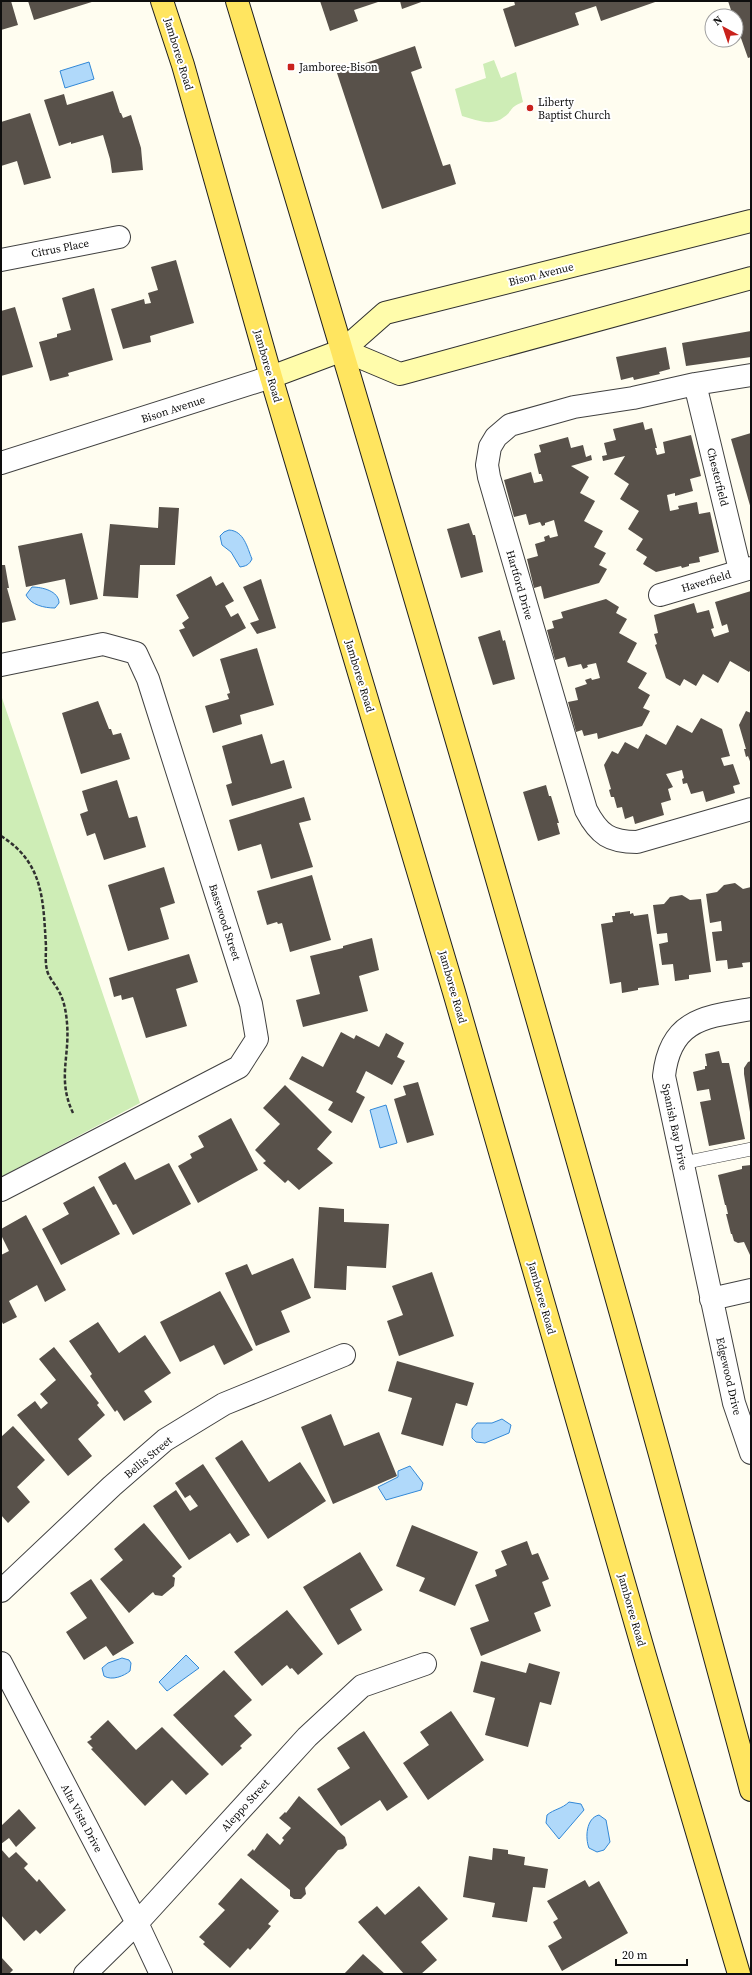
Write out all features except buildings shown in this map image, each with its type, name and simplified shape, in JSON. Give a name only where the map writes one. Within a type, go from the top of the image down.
[{"type":"main road","name":"Jamboree Road","points":[[162,1],[183,65],[271,377],[454,992],[645,1656],[740,1974]]},
{"type":"main road","points":[[237,1],[343,350],[619,1307],[751,1790]]},
{"type":"main road","name":"Bison Avenue","points":[[271,377],[343,350],[385,313],[751,221]]},
{"type":"main road","points":[[343,350],[400,374],[751,278]]},
{"type":"street","name":"Citrus Place","points":[[1,260],[119,237]]},
{"type":"street","name":"Hartford Drive","points":[[751,375],[695,384],[633,398],[574,407],[510,425],[496,437],[490,447],[487,466],[586,810],[594,825],[606,836],[621,842],[637,842],[751,808]]},
{"type":"street","name":"Bison Avenue","points":[[1,463],[271,377]]},
{"type":"street","name":"Chesterfield","points":[[695,384],[746,569]]},
{"type":"street","name":"Haverfield","points":[[660,594],[746,569]]},
{"type":"street","name":"Basswood Street","points":[[1,665],[103,644],[136,653],[148,679],[251,1004],[257,1039],[239,1067],[1,1190]]},
{"type":"street","name":"Spanish Bay Drive","points":[[711,1298],[664,1076],[666,1058],[672,1042],[683,1031],[698,1020],[751,1009]]},
{"type":"street","points":[[711,1298],[751,1290]]},
{"type":"street","name":"Edgewood Drive","points":[[711,1298],[734,1403],[747,1428],[751,1452]]},
{"type":"street","name":"Bellis Street","points":[[1,1590],[112,1486],[165,1440],[224,1404],[344,1356]]},
{"type":"street","name":"Alta Vista Drive","points":[[1,1663],[137,1923],[161,1974]]},
{"type":"street","name":"Aleppo Street","points":[[85,1974],[137,1923],[307,1737],[362,1686],[425,1664]]},
{"type":"lane","points":[[682,1163],[751,1149]]},
{"type":"path","points":[[1,836],[19,849],[31,864],[39,883],[43,899],[47,972],[66,1007],[67,1044],[64,1073],[67,1100],[73,1113]]},
{"type":"green space","points":[[494,60],[501,78],[516,72],[523,102],[515,106],[507,115],[494,122],[478,121],[462,116],[455,89],[486,78],[483,64]]},
{"type":"green space","points":[[1,695],[140,1103],[1,1177]]},
{"type":"water","points":[[89,62],[94,79],[65,88],[60,71]]},
{"type":"water","points":[[229,530],[238,533],[244,540],[252,559],[246,566],[240,567],[231,552],[222,545],[220,536]]},
{"type":"water","points":[[32,587],[49,590],[56,595],[59,603],[55,608],[42,607],[34,604],[26,595]]},
{"type":"water","points":[[386,1105],[397,1143],[380,1148],[370,1110]]},
{"type":"water","points":[[502,1419],[511,1425],[509,1433],[485,1443],[476,1442],[472,1438],[472,1429],[477,1423],[492,1423]]},
{"type":"water","points":[[410,1466],[423,1483],[421,1490],[386,1500],[378,1487],[398,1477],[398,1471]]},
{"type":"water","points":[[186,1655],[199,1668],[167,1691],[159,1682]]},
{"type":"water","points":[[122,1658],[129,1660],[131,1663],[130,1671],[125,1675],[118,1677],[111,1678],[104,1676],[102,1668],[108,1663]]},
{"type":"water","points":[[569,1802],[581,1804],[584,1810],[559,1839],[546,1823],[547,1815]]},
{"type":"water","points":[[599,1815],[606,1820],[610,1842],[604,1850],[597,1852],[589,1848],[587,1834],[591,1820]]},
{"type":"place","name":"Jamboree-Bison","points":[[291,67]]},
{"type":"place","name":"Liberty Baptist Church","points":[[530,108]]}]
